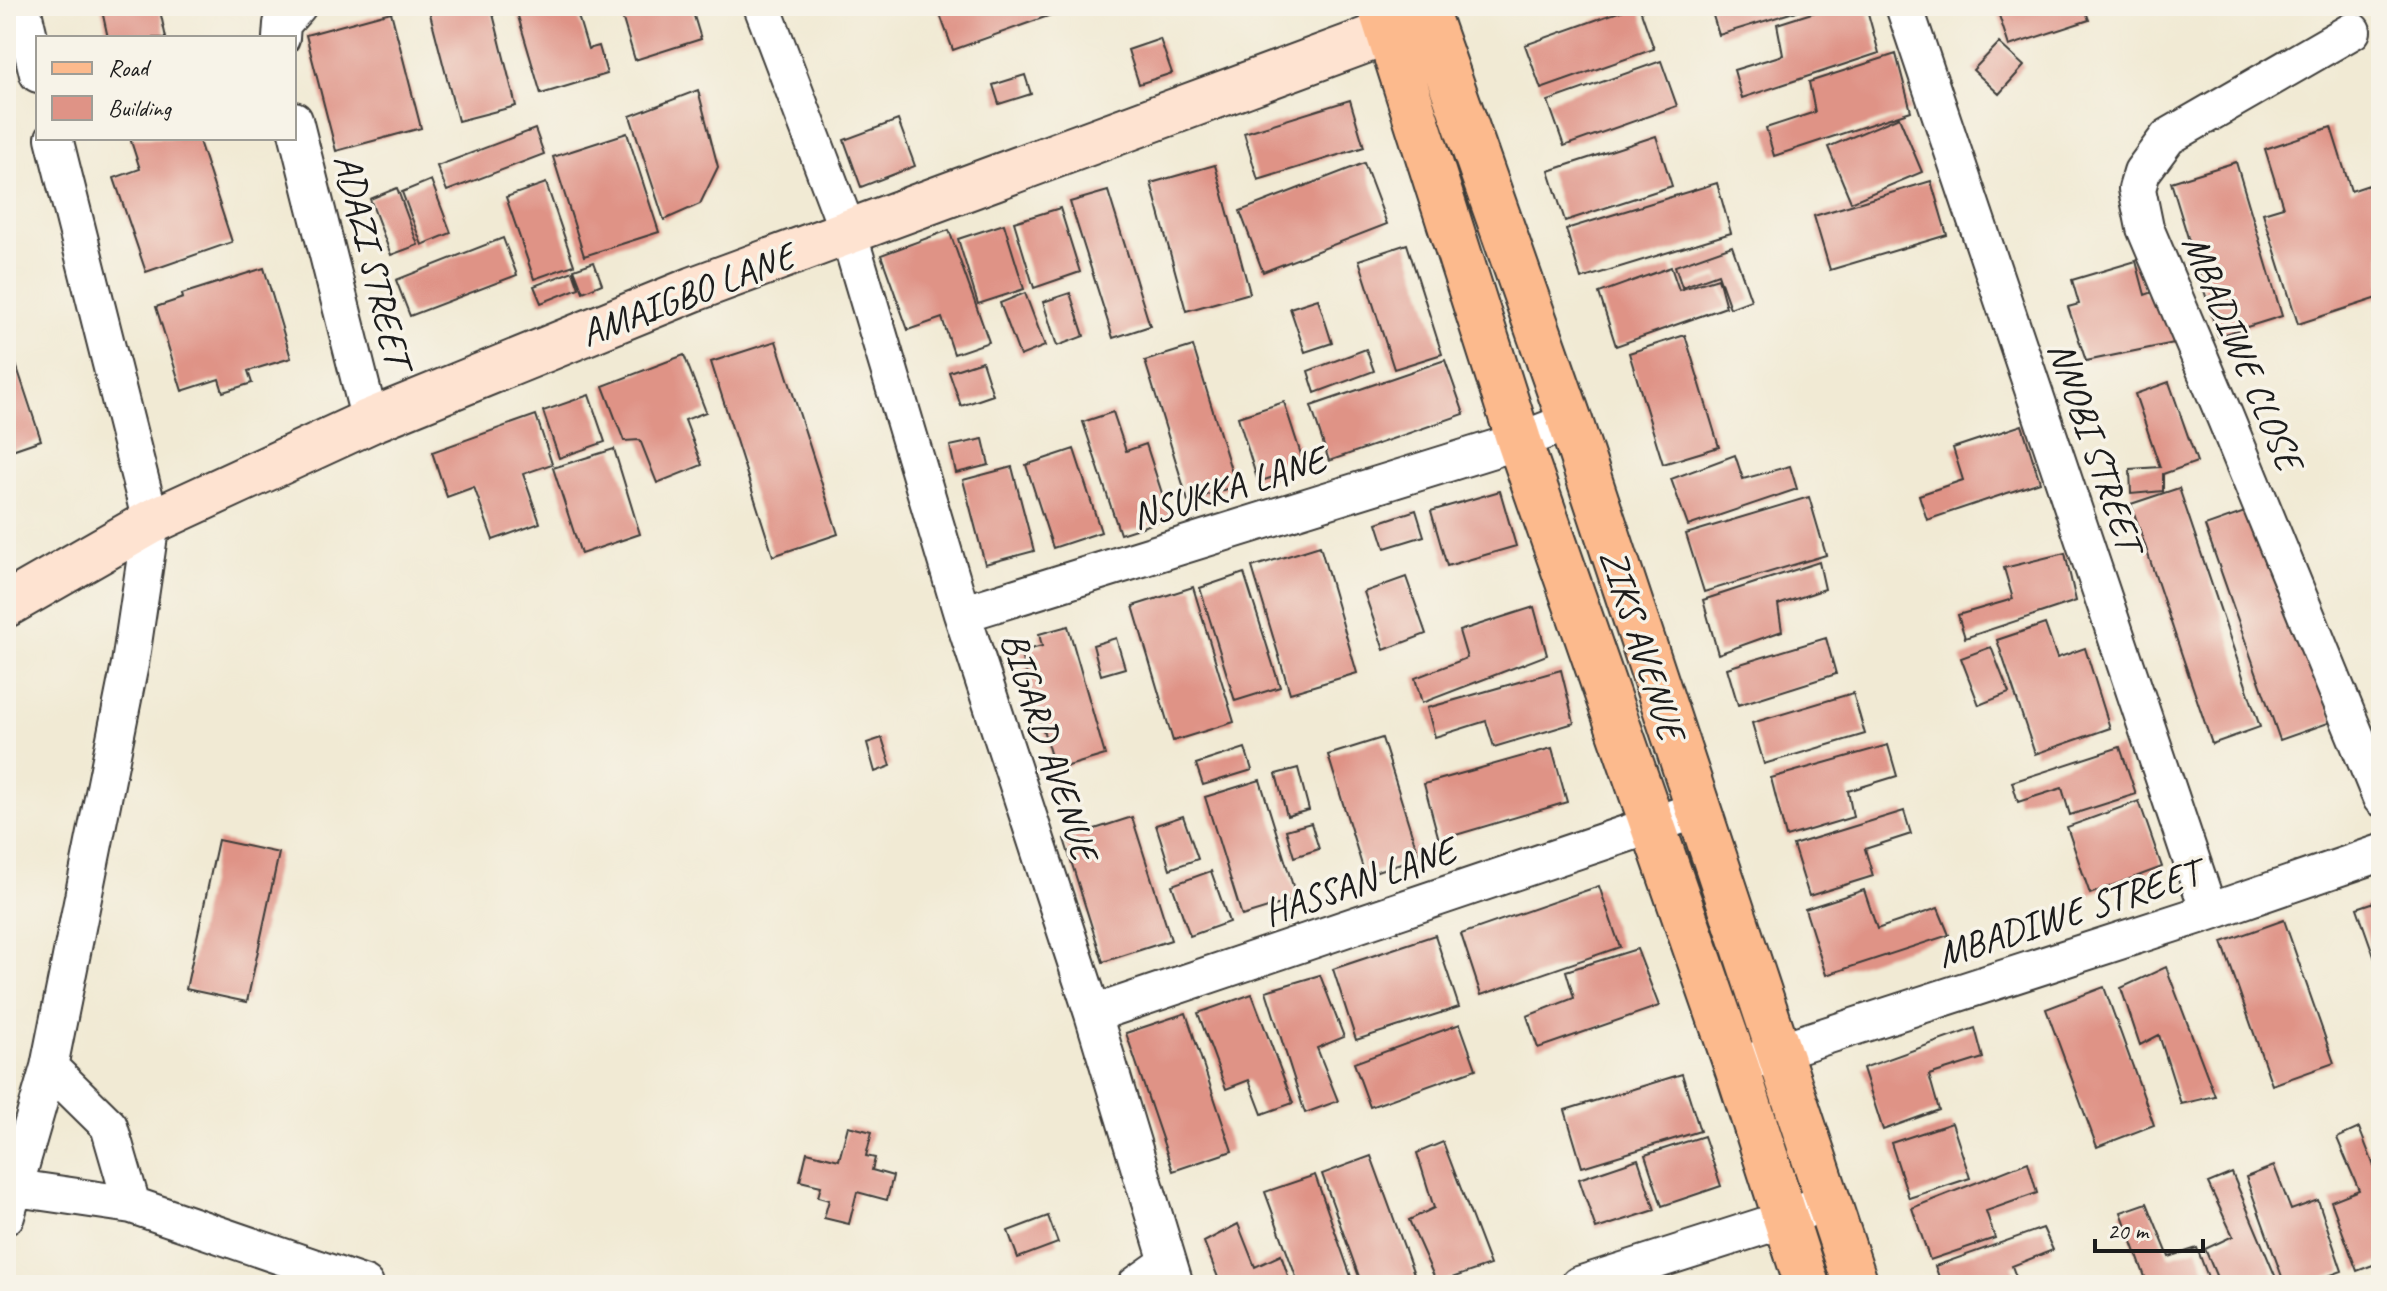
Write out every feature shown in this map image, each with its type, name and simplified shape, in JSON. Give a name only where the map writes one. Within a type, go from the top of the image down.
[{"type":"main road","name":"ZIKS AVENUE","points":[[1424,6],[1570,421],[1856,1285]]},
{"type":"main road","name":"AMAIGBO LANE","points":[[6,605],[151,522],[370,421],[694,289],[848,232],[1385,19]]},
{"type":"main road","name":"ZIKS AVENUE","points":[[1385,19],[1519,441],[1737,1068],[1807,1285]]},
{"type":"street","points":[[281,36],[282,24],[298,6]]},
{"type":"street","points":[[762,6],[848,232]]},
{"type":"street","name":"NNOBI STREET","points":[[1904,6],[2209,912]]},
{"type":"street","points":[[24,16],[36,66]]},
{"type":"street","name":"MBADIWE CLOSE","points":[[2352,31],[2168,137],[2142,172],[2137,189],[2145,228],[2381,798]]},
{"type":"street","name":"ADAZI STREET","points":[[296,128],[370,421]]},
{"type":"street","points":[[55,140],[151,522],[130,664],[49,1067],[11,1202],[132,1205],[365,1285]]},
{"type":"street","name":"BIGARD AVENUE","points":[[848,232],[962,614],[1093,1014],[1171,1274]]},
{"type":"street","name":"NSUKKA LANE","points":[[962,614],[1519,441],[1570,421]]},
{"type":"street","name":"HASSAN LANE","points":[[1093,1014],[1697,810]]},
{"type":"street","name":"MBADIWE STREET","points":[[1737,1068],[1779,1051],[2381,853]]},
{"type":"street","points":[[49,1067],[109,1126],[132,1205]]},
{"type":"street","points":[[1579,1285],[1786,1219],[1827,1200]]},
{"type":"street","points":[[1136,1285],[1171,1274]]},
{"type":"building","points":[[101,6],[159,6],[166,36],[108,36]]},
{"type":"building","points":[[428,6],[491,6],[516,106],[458,121]]},
{"type":"building","points":[[515,6],[575,6],[588,49],[599,46],[607,74],[541,94]]},
{"type":"building","points":[[619,6],[691,6],[701,39],[635,60]]},
{"type":"building","points":[[945,6],[1076,6],[953,50],[938,9]]},
{"type":"building","points":[[1639,6],[1654,49],[1541,89],[1525,45]]},
{"type":"building","points":[[1710,6],[1810,6],[1810,7],[1719,35]]},
{"type":"building","points":[[1834,6],[1866,6],[1879,53],[1742,98],[1734,70],[1783,55],[1777,24]]},
{"type":"building","points":[[1996,6],[2084,6],[2089,20],[2009,46]]},
{"type":"building","points":[[391,12],[421,128],[336,151],[306,35]]},
{"type":"building","points":[[1160,39],[1172,73],[1139,84],[1128,50]]},
{"type":"building","points":[[1999,43],[2024,66],[1999,94],[1973,70]]},
{"type":"building","points":[[1896,54],[1911,111],[1774,156],[1766,128],[1815,112],[1809,82]]},
{"type":"building","points":[[1661,61],[1677,106],[1564,146],[1548,101]]},
{"type":"building","points":[[1025,75],[1031,94],[999,104],[993,85]]},
{"type":"building","points":[[698,90],[718,167],[700,204],[664,220],[630,116]]},
{"type":"building","points":[[1350,100],[1364,147],[1258,180],[1244,133]]},
{"type":"building","points":[[1899,117],[1922,172],[1851,202],[1828,147]]},
{"type":"building","points":[[898,120],[915,166],[861,187],[844,140]]},
{"type":"building","points":[[2331,127],[2351,191],[2381,181],[2381,297],[2298,324],[2263,213],[2283,207],[2265,149]]},
{"type":"building","points":[[535,129],[544,154],[447,191],[437,166]]},
{"type":"building","points":[[627,133],[659,232],[584,256],[553,157]]},
{"type":"building","points":[[1656,136],[1672,186],[1565,221],[1549,171]]},
{"type":"building","points":[[131,140],[199,140],[232,242],[146,272],[114,178],[140,169]]},
{"type":"building","points":[[2236,162],[2282,316],[2218,336],[2171,182]]},
{"type":"building","points":[[1364,163],[1387,224],[1263,272],[1240,211]]},
{"type":"building","points":[[1215,165],[1250,293],[1186,311],[1151,183]]},
{"type":"building","points":[[431,180],[451,233],[422,245],[402,192]]},
{"type":"building","points":[[1931,181],[1947,235],[1830,270],[1814,216]]},
{"type":"building","points":[[546,183],[574,265],[534,279],[506,197]]},
{"type":"building","points":[[1717,183],[1731,233],[1581,279],[1566,229]]},
{"type":"building","points":[[397,188],[418,245],[391,255],[370,199]]},
{"type":"building","points":[[1108,191],[1150,326],[1113,338],[1070,202]]},
{"type":"building","points":[[1060,208],[1080,272],[1034,288],[1014,222]]},
{"type":"building","points":[[1004,224],[1024,289],[978,304],[958,239]]},
{"type":"building","points":[[949,230],[989,342],[954,354],[942,318],[908,330],[881,255]]},
{"type":"building","points":[[503,238],[517,275],[410,316],[396,280]]},
{"type":"building","points":[[1407,244],[1442,354],[1394,369],[1359,260]]},
{"type":"building","points":[[1732,246],[1751,300],[1730,308],[1718,274],[1682,287],[1675,266]]},
{"type":"building","points":[[2136,261],[2145,295],[2161,289],[2179,342],[2086,361],[2068,307],[2079,304],[2072,280]]},
{"type":"building","points":[[594,262],[602,284],[583,292],[574,269]]},
{"type":"building","points":[[1671,267],[1679,290],[1718,278],[1726,307],[1616,346],[1599,293]]},
{"type":"building","points":[[264,268],[291,358],[248,371],[252,383],[223,392],[219,379],[182,391],[156,307],[183,298],[182,294]]},
{"type":"building","points":[[573,271],[579,288],[541,303],[534,286]]},
{"type":"building","points":[[1025,293],[1045,346],[1020,356],[1000,303]]},
{"type":"building","points":[[1070,293],[1084,336],[1057,346],[1043,302]]},
{"type":"building","points":[[1318,299],[1332,343],[1305,352],[1290,308]]},
{"type":"building","points":[[6,334],[41,440],[6,452]]},
{"type":"building","points":[[1685,335],[1719,447],[1663,464],[1629,353]]},
{"type":"building","points":[[776,341],[838,534],[773,556],[711,362]]},
{"type":"building","points":[[1193,346],[1236,486],[1188,501],[1145,361]]},
{"type":"building","points":[[1366,349],[1374,371],[1315,393],[1308,371]]},
{"type":"building","points":[[684,355],[706,412],[685,420],[702,465],[657,483],[640,440],[624,441],[603,386]]},
{"type":"building","points":[[1445,360],[1464,414],[1329,461],[1311,406]]},
{"type":"building","points":[[982,361],[993,395],[961,406],[949,372]]},
{"type":"building","points":[[2169,382],[2197,462],[2163,474],[2163,491],[2131,494],[2130,469],[2160,467],[2135,394]]},
{"type":"building","points":[[589,395],[605,442],[559,458],[543,411]]},
{"type":"building","points":[[1284,402],[1305,467],[1258,482],[1238,417]]},
{"type":"building","points":[[1113,412],[1126,451],[1146,444],[1170,518],[1120,534],[1083,422]]},
{"type":"building","points":[[536,415],[552,464],[523,474],[540,523],[493,540],[474,487],[447,497],[432,452]]},
{"type":"building","points":[[2022,425],[2040,482],[1927,520],[1919,495],[1963,480],[1953,448]]},
{"type":"building","points":[[983,439],[989,465],[956,473],[950,446]]},
{"type":"building","points":[[614,449],[640,534],[581,554],[553,468]]},
{"type":"building","points":[[1074,449],[1101,532],[1053,548],[1026,465]]},
{"type":"building","points":[[1735,455],[1743,479],[1790,466],[1797,489],[1688,526],[1671,479]]},
{"type":"building","points":[[1012,467],[1034,551],[985,564],[963,480]]},
{"type":"building","points":[[2179,488],[2260,727],[2212,744],[2131,504]]},
{"type":"building","points":[[1500,491],[1516,546],[1447,566],[1431,511]]},
{"type":"building","points":[[1809,497],[1826,555],[1704,592],[1686,534]]},
{"type":"building","points":[[2259,507],[2334,721],[2280,740],[2205,526]]},
{"type":"building","points":[[1416,510],[1424,536],[1385,548],[1377,523]]},
{"type":"building","points":[[1320,546],[1357,673],[1290,693],[1252,567]]},
{"type":"building","points":[[2065,553],[2076,601],[1965,638],[1958,615],[2013,599],[2004,568]]},
{"type":"building","points":[[1819,562],[1825,589],[1778,605],[1782,631],[1718,654],[1703,600]]},
{"type":"building","points":[[1244,573],[1280,687],[1235,701],[1200,588]]},
{"type":"building","points":[[1406,577],[1426,634],[1384,650],[1364,592]]},
{"type":"building","points":[[1193,587],[1234,722],[1173,741],[1133,606]]},
{"type":"building","points":[[1534,607],[1547,655],[1422,703],[1415,678],[1467,658],[1459,631]]},
{"type":"building","points":[[2045,624],[2057,658],[2085,648],[2110,728],[2035,754],[1997,640]]},
{"type":"building","points":[[1068,626],[1105,755],[1055,770],[1020,652],[1042,646],[1039,634]]},
{"type":"building","points":[[1116,638],[1125,668],[1101,675],[1093,645]]},
{"type":"building","points":[[1826,638],[1836,674],[1738,705],[1727,668]]},
{"type":"building","points":[[1991,647],[2009,693],[1979,705],[1961,658]]},
{"type":"building","points":[[1561,670],[1574,723],[1494,747],[1486,721],[1435,737],[1427,708]]},
{"type":"building","points":[[1853,693],[1865,734],[1764,764],[1752,723]]},
{"type":"building","points":[[882,738],[891,766],[875,772],[867,743]]},
{"type":"building","points":[[1382,738],[1419,857],[1365,875],[1328,755]]},
{"type":"building","points":[[1888,745],[1897,776],[1848,791],[1853,817],[1786,837],[1771,778]]},
{"type":"building","points":[[2120,747],[2136,794],[2070,815],[2062,788],[2018,802],[2012,782]]},
{"type":"building","points":[[1245,748],[1252,770],[1203,785],[1196,764]]},
{"type":"building","points":[[1552,748],[1567,802],[1439,840],[1424,784]]},
{"type":"building","points":[[1298,768],[1309,810],[1287,816],[1276,774]]},
{"type":"building","points":[[1260,780],[1297,899],[1242,916],[1205,797]]},
{"type":"building","points":[[2139,801],[2162,867],[2090,894],[2067,827]]},
{"type":"building","points":[[1904,811],[1911,834],[1865,849],[1873,876],[1809,896],[1793,845]]},
{"type":"building","points":[[1183,816],[1198,859],[1170,869],[1156,825]]},
{"type":"building","points":[[1132,817],[1171,940],[1103,962],[1064,839]]},
{"type":"building","points":[[1311,823],[1319,849],[1294,857],[1286,830]]},
{"type":"building","points":[[218,840],[279,853],[247,1002],[186,989]]},
{"type":"building","points":[[1211,871],[1229,922],[1190,936],[1172,885]]},
{"type":"building","points":[[1599,886],[1620,947],[1481,995],[1461,934]]},
{"type":"building","points":[[1864,890],[1877,929],[1938,908],[1949,935],[1826,975],[1805,909]]},
{"type":"building","points":[[2381,900],[2381,976],[2357,908]]},
{"type":"building","points":[[2284,920],[2334,1063],[2272,1085],[2222,942]]},
{"type":"building","points":[[1435,935],[1459,1007],[1356,1040],[1333,969]]},
{"type":"building","points":[[1637,949],[1659,1006],[1538,1048],[1527,1016],[1574,998],[1566,971]]},
{"type":"building","points":[[2166,967],[2215,1096],[2181,1104],[2159,1035],[2140,1045],[2121,988]]},
{"type":"building","points":[[1320,975],[1344,1037],[1317,1048],[1338,1101],[1305,1113],[1266,991]]},
{"type":"building","points":[[2104,987],[2154,1125],[2097,1147],[2046,1009]]},
{"type":"building","points":[[1252,994],[1293,1103],[1262,1114],[1249,1080],[1226,1089],[1198,1013]]},
{"type":"building","points":[[1186,1013],[1232,1151],[1173,1171],[1126,1033]]},
{"type":"building","points":[[1460,1024],[1476,1069],[1370,1107],[1354,1063]]},
{"type":"building","points":[[1975,1028],[1983,1058],[1929,1075],[1939,1110],[1883,1130],[1863,1068]]},
{"type":"building","points":[[1682,1074],[1700,1131],[1582,1167],[1565,1110]]},
{"type":"building","points":[[1952,1123],[1970,1178],[1909,1198],[1891,1143]]},
{"type":"building","points":[[848,1126],[872,1132],[866,1156],[875,1158],[872,1170],[893,1176],[887,1200],[857,1192],[849,1224],[824,1218],[829,1200],[818,1197],[821,1186],[800,1181],[807,1152],[839,1160]]},
{"type":"building","points":[[2359,1128],[2381,1184],[2381,1262],[2357,1271],[2331,1201],[2359,1190],[2337,1138]]},
{"type":"building","points":[[1704,1136],[1721,1186],[1662,1206],[1645,1155]]},
{"type":"building","points":[[1443,1142],[1490,1265],[1437,1283],[1409,1220],[1434,1208],[1417,1153]]},
{"type":"building","points":[[1371,1156],[1418,1285],[1362,1285],[1322,1174]]},
{"type":"building","points":[[1638,1159],[1655,1210],[1596,1229],[1579,1179]]},
{"type":"building","points":[[2028,1162],[2037,1193],[1986,1211],[1995,1238],[1930,1260],[1912,1208]]},
{"type":"building","points":[[2274,1166],[2291,1210],[2318,1200],[2342,1271],[2304,1285],[2285,1285],[2246,1177]]},
{"type":"building","points":[[2232,1173],[2279,1285],[2220,1285],[2205,1249],[2233,1236],[2208,1183]]},
{"type":"building","points":[[1315,1175],[1354,1285],[1299,1285],[1265,1192]]},
{"type":"building","points":[[2147,1203],[2169,1257],[2197,1248],[2211,1285],[2148,1285],[2121,1212]]},
{"type":"building","points":[[1048,1216],[1058,1243],[1018,1258],[1008,1231]]},
{"type":"building","points":[[1238,1224],[1255,1267],[1281,1255],[1291,1285],[1221,1285],[1204,1242]]},
{"type":"building","points":[[2043,1228],[2053,1250],[2012,1266],[2019,1285],[1942,1285],[1935,1266]]}]
